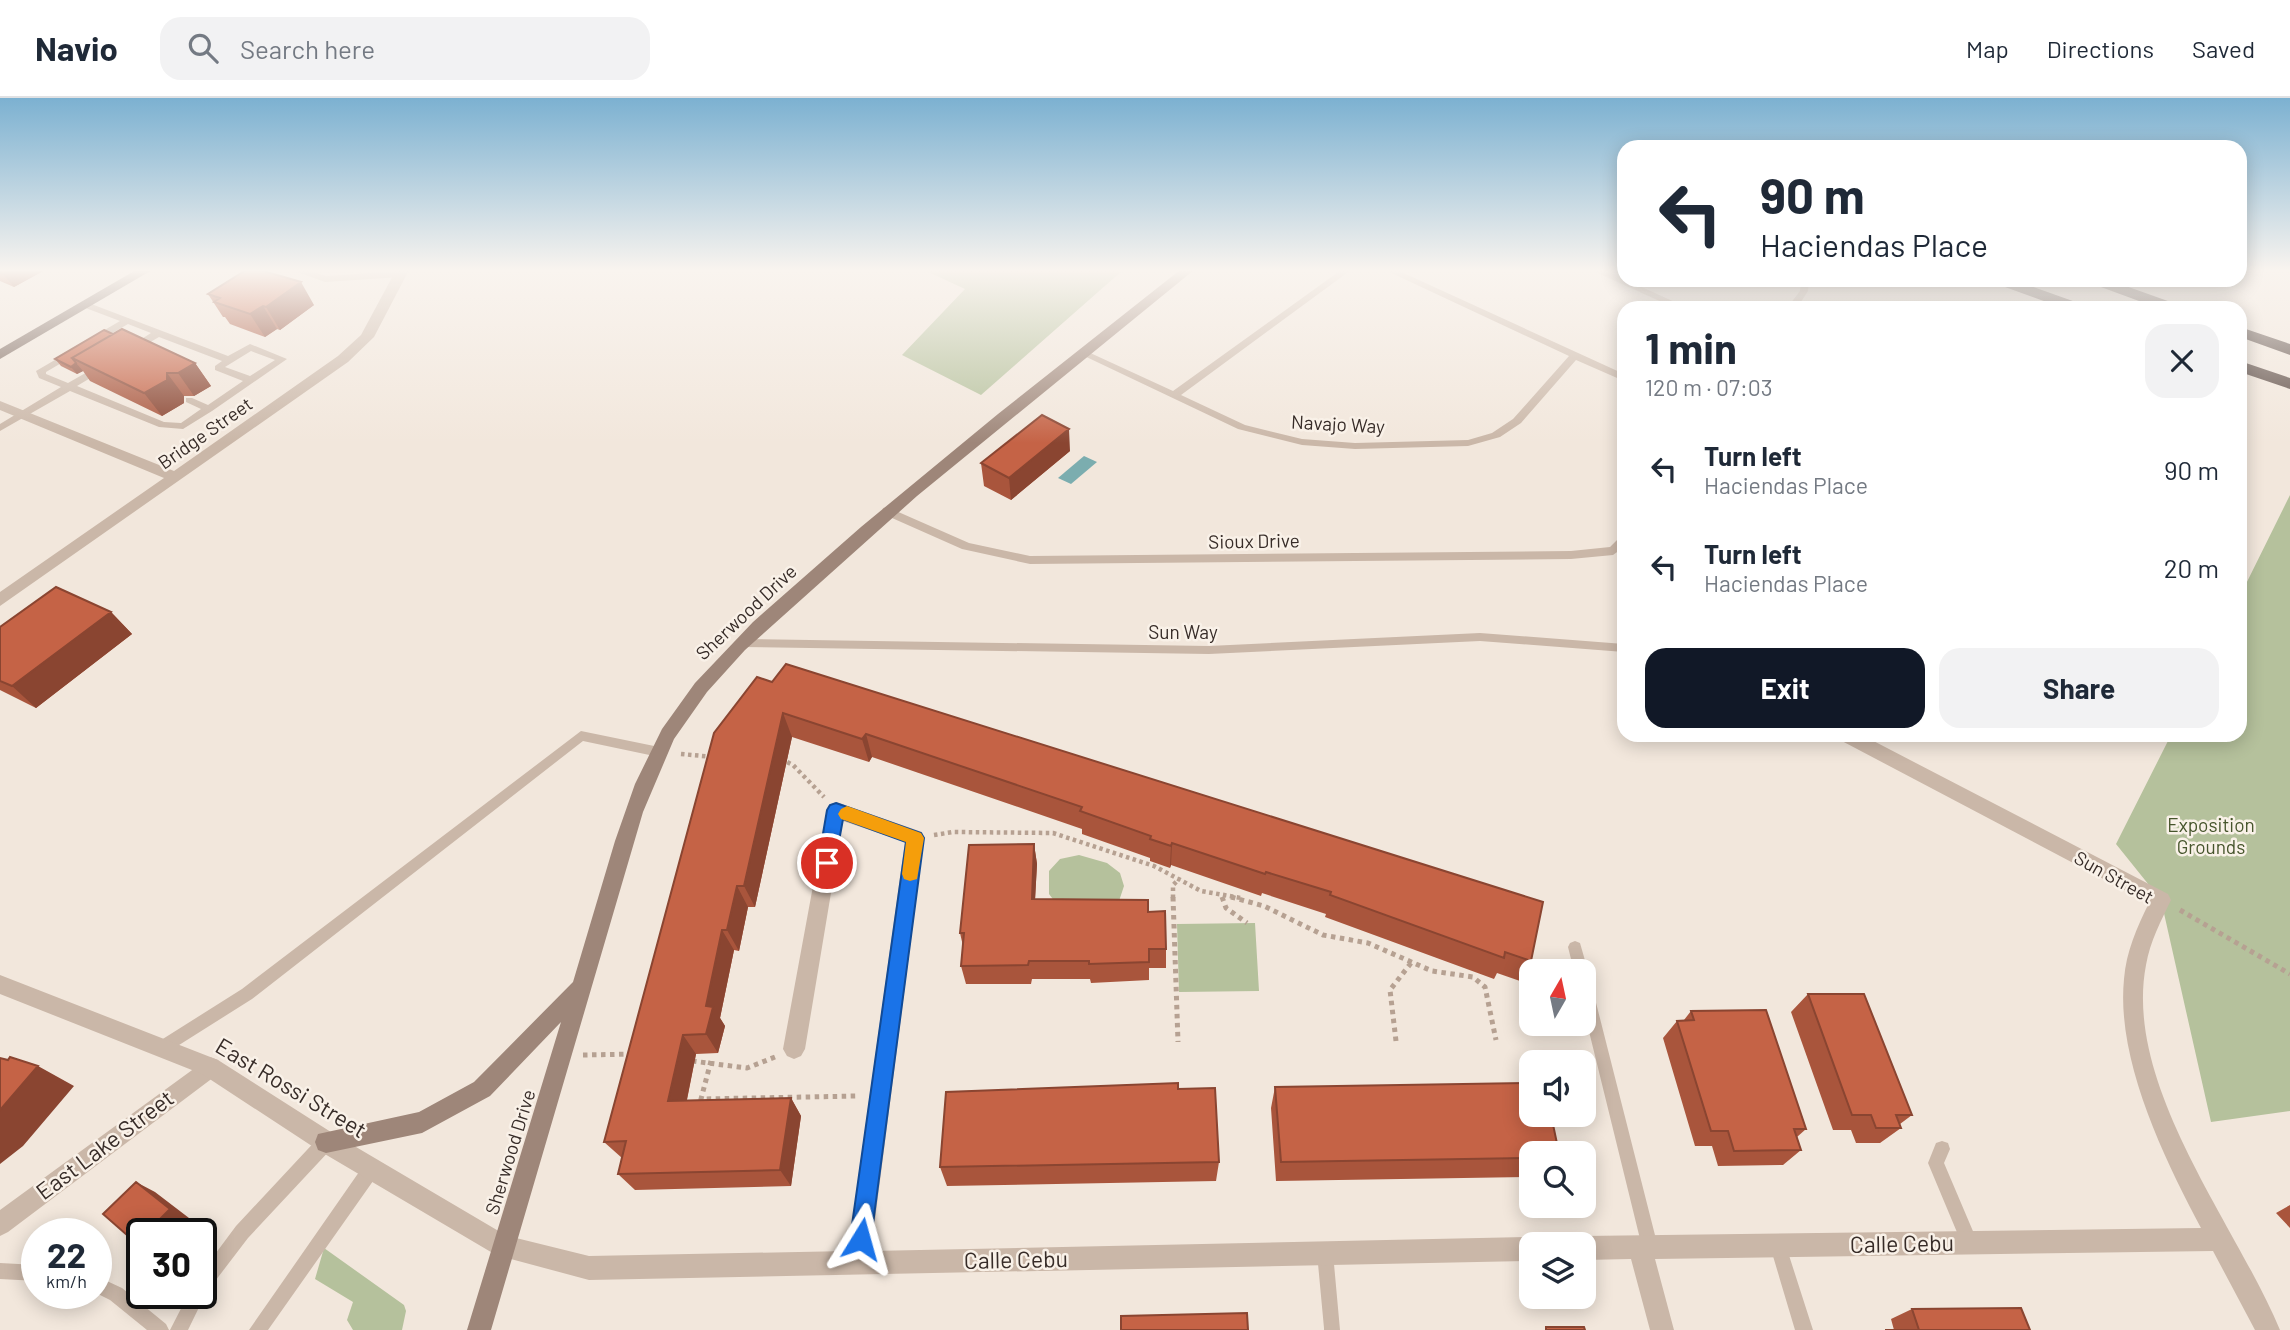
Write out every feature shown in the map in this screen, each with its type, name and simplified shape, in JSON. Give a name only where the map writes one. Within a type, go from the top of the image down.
[{"type":"highway","points":[[2247,335],[2290,350]]},
{"type":"highway","points":[[2247,369],[2290,384]]},
{"type":"main road","points":[[0,355],[47,327]]},
{"type":"main road","name":"Sherwood Drive","points":[[479,1330],[647,777],[691,698],[716,667],[741,643],[887,511],[1116,327]]},
{"type":"main road","points":[[326,1142],[422,1122],[482,1089],[582,987]]},
{"type":"street","name":"Bridge Street","points":[[0,600],[351,352],[368,337],[373,327]]},
{"type":"street","points":[[0,405],[176,477]]},
{"type":"street","name":"Sun Street","points":[[1859,742],[2161,900],[2143,932],[2137,958],[2133,998],[2137,1035],[2161,1115],[2268,1330]]},
{"type":"street","points":[[794,1049],[836,810],[915,838],[858,1263]]},
{"type":"street","name":"East Rossi Street","points":[[0,984],[210,1066],[326,1142],[504,1247]]},
{"type":"street","name":"East Lake Street","points":[[0,1224],[210,1066]]},
{"type":"street","name":"Calle Cebu","points":[[1596,1248],[2221,1239]]},
{"type":"street","name":"Calle Cebu","points":[[504,1247],[589,1268],[1519,1249]]},
{"type":"street","points":[[1645,1247],[1662,1330]]},
{"type":"lane","points":[[117,327],[41,371],[42,376],[163,425],[183,426],[209,409],[282,359],[250,347],[218,368],[251,380]]},
{"type":"lane","points":[[144,327],[229,360]]},
{"type":"lane","points":[[1174,395],[1268,327]]},
{"type":"lane","points":[[1514,327],[1617,375]]},
{"type":"lane","points":[[0,428],[96,367],[158,333]]},
{"type":"lane","name":"Navajo Way","points":[[1083,353],[1242,427],[1303,442],[1356,446],[1468,443],[1483,440],[1507,429],[1575,355]]},
{"type":"lane","points":[[188,400],[209,409]]},
{"type":"lane","name":"Sioux Drive","points":[[887,511],[966,546],[1030,560],[1571,555],[1613,551],[1617,547]]},
{"type":"lane","name":"Sun Way","points":[[741,643],[1209,650],[1480,637],[1617,647]]},
{"type":"lane","points":[[163,1047],[247,994],[581,736],[659,752]]},
{"type":"lane","points":[[1575,947],[1578,959]]},
{"type":"lane","points":[[1596,1035],[1645,1247]]},
{"type":"lane","points":[[217,1266],[242,1232],[326,1142]]},
{"type":"lane","points":[[1942,1149],[1936,1163],[1970,1243]]},
{"type":"lane","points":[[258,1330],[372,1168]]},
{"type":"lane","points":[[1778,1246],[1804,1330]]},
{"type":"lane","points":[[1325,1253],[1332,1328]]},
{"type":"lane","points":[[0,1271],[21,1272]]},
{"type":"lane","points":[[112,1292],[160,1330]]},
{"type":"lane","points":[[179,1330],[190,1309]]},
{"type":"path","points":[[659,752],[726,761]]},
{"type":"path","points":[[776,758],[793,765],[836,810]]},
{"type":"path","points":[[915,838],[953,832],[1053,833],[1154,866],[1201,891],[1245,899],[1310,930],[1367,943],[1432,971],[1473,977],[1485,987],[1496,1040]]},
{"type":"path","points":[[1178,1042],[1173,895],[1174,886],[1179,879]]},
{"type":"path","points":[[1222,896],[1226,908],[1247,923]]},
{"type":"path","points":[[2161,900],[2290,974]]},
{"type":"path","points":[[1396,1041],[1390,990],[1392,983],[1406,975],[1411,963]]},
{"type":"path","points":[[683,1062],[711,1061],[747,1068],[794,1049]]},
{"type":"path","points":[[561,1055],[635,1054],[642,1059]]},
{"type":"path","points":[[711,1061],[701,1099],[880,1095]]},
{"type":"green space","points":[[928,327],[1058,327],[981,395],[902,355]]},
{"type":"green space","name":"Exposition Grounds","points":[[2290,495],[2290,1111],[2211,1122],[2161,900],[2116,844],[2167,742],[2247,742],[2247,582]]},
{"type":"green space","points":[[1079,855],[1107,863],[1120,873],[1124,886],[1119,901],[1059,907],[1049,894],[1049,871],[1060,859]]},
{"type":"green space","points":[[1255,923],[1259,991],[1179,992],[1177,924]]},
{"type":"green space","points":[[324,1248],[404,1305],[406,1311],[402,1330],[353,1330],[347,1320],[353,1302],[315,1279]]},
{"type":"water","points":[[1084,456],[1097,462],[1071,484],[1058,478]]},
{"type":"building","points":[[122,329],[195,363],[178,373],[167,373],[167,380],[144,393],[72,358]]},
{"type":"building","points":[[104,330],[113,334],[72,358],[76,363],[71,367],[55,359]]},
{"type":"building","points":[[1042,415],[1069,429],[1009,478],[981,463]]},
{"type":"building","points":[[56,587],[111,612],[12,686],[0,681],[0,627]]},
{"type":"building","points":[[786,664],[1543,902],[1531,959],[1505,952],[1504,958],[1330,895],[1331,892],[1266,872],[1265,874],[1172,843],[1171,846],[1150,839],[1151,836],[1080,811],[1082,807],[866,734],[862,739],[783,713],[744,886],[737,886],[727,930],[722,930],[706,1006],[713,1007],[706,1034],[683,1035],[668,1101],[791,1098],[780,1170],[618,1174],[626,1141],[604,1142],[714,733],[757,677],[772,682]]},
{"type":"building","points":[[1034,844],[1032,899],[1148,900],[1148,912],[1165,911],[1166,949],[1149,949],[1149,962],[1089,964],[1089,961],[1029,961],[1028,965],[961,966],[964,933],[960,933],[969,845]]},
{"type":"building","points":[[1808,994],[1864,994],[1912,1115],[1896,1115],[1901,1128],[1876,1128],[1871,1115],[1852,1115]]},
{"type":"building","points":[[1766,1010],[1806,1129],[1794,1129],[1801,1150],[1734,1151],[1728,1131],[1711,1131],[1677,1021],[1694,1020],[1691,1011]]},
{"type":"building","points":[[10,1057],[38,1066],[0,1110],[0,1058],[8,1060]]},
{"type":"building","points":[[1178,1083],[1178,1089],[1215,1088],[1219,1162],[940,1167],[946,1092]]},
{"type":"building","points":[[1519,1083],[1519,1127],[1554,1127],[1556,1141],[1519,1141],[1519,1158],[1281,1162],[1275,1087]]},
{"type":"building","points":[[136,1182],[170,1209],[161,1218],[126,1218],[126,1234],[112,1222],[112,1218],[103,1214]]},
{"type":"building","points":[[2021,1308],[2030,1330],[1919,1330],[1912,1309]]},
{"type":"building","points":[[1247,1313],[1248,1330],[1121,1330],[1121,1316]]},
{"type":"building","points":[[1546,1327],[1584,1327],[1585,1330],[1546,1330]]},
{"type":"slow traffic","points":[[847,814],[915,838],[910,874]]},
{"type":"route","points":[[827,863],[836,810],[915,838],[861,1239]]}]
